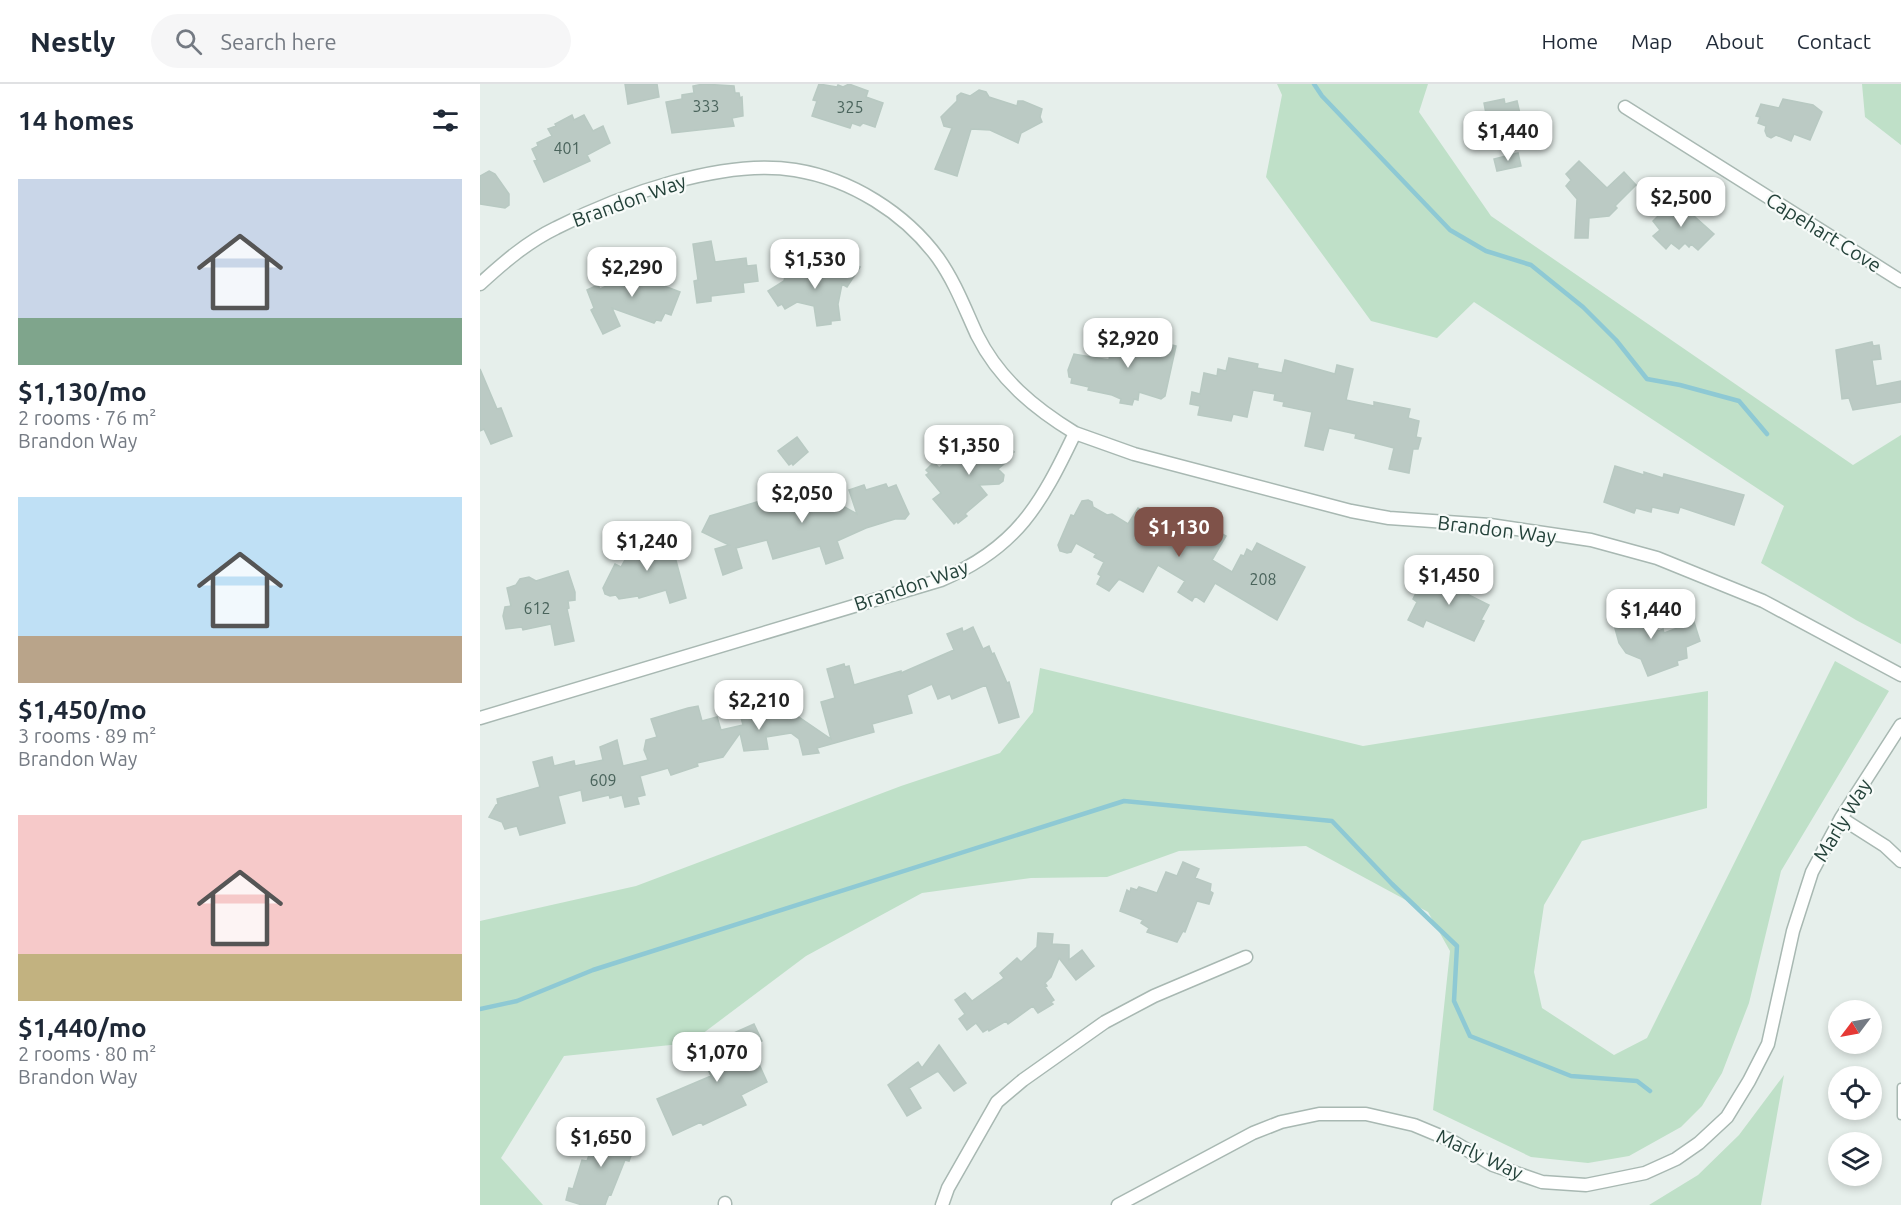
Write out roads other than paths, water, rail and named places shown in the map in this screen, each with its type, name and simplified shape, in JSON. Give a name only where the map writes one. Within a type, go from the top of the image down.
[{"type":"street","name":"Capehart Cove","points":[[1625,107],[1901,281]]},
{"type":"street","name":"Brandon Way","points":[[480,284],[510,257],[555,228],[687,177],[728,171],[793,169],[831,178],[870,197],[906,224],[938,258],[958,292],[989,356],[1006,379],[1031,403],[1075,433],[1134,454],[1351,511],[1389,518],[1490,525],[1591,540],[1657,558],[1763,601],[1901,675]]},
{"type":"street","name":"Brandon Way","points":[[480,718],[941,580],[964,570],[1000,546],[1024,523],[1042,498],[1075,433]]},
{"type":"street","name":"Marly Way","points":[[1124,1204],[1253,1133],[1281,1122],[1319,1114],[1366,1114],[1414,1125],[1450,1140],[1493,1165],[1542,1182],[1586,1185],[1606,1182],[1645,1173],[1676,1159],[1699,1143],[1727,1117],[1768,1044],[1793,931],[1812,872],[1841,818],[1901,725]]},
{"type":"street","points":[[1841,818],[1885,846],[1901,861]]},
{"type":"street","points":[[942,1205],[948,1188],[997,1102],[1023,1080],[1106,1022],[1154,996],[1246,957]]},
{"type":"lane","points":[[1901,1087],[1901,1116]]},
{"type":"waterway","points":[[1314,84],[1322,96],[1450,230],[1486,251],[1531,265],[1583,307],[1616,340],[1647,379],[1680,385],[1739,401],[1767,434]]},
{"type":"waterway","points":[[480,1009],[517,1001],[593,970],[1124,801],[1332,821],[1392,884],[1457,946],[1454,1001],[1470,1036],[1571,1076],[1637,1081],[1650,1091]]}]
